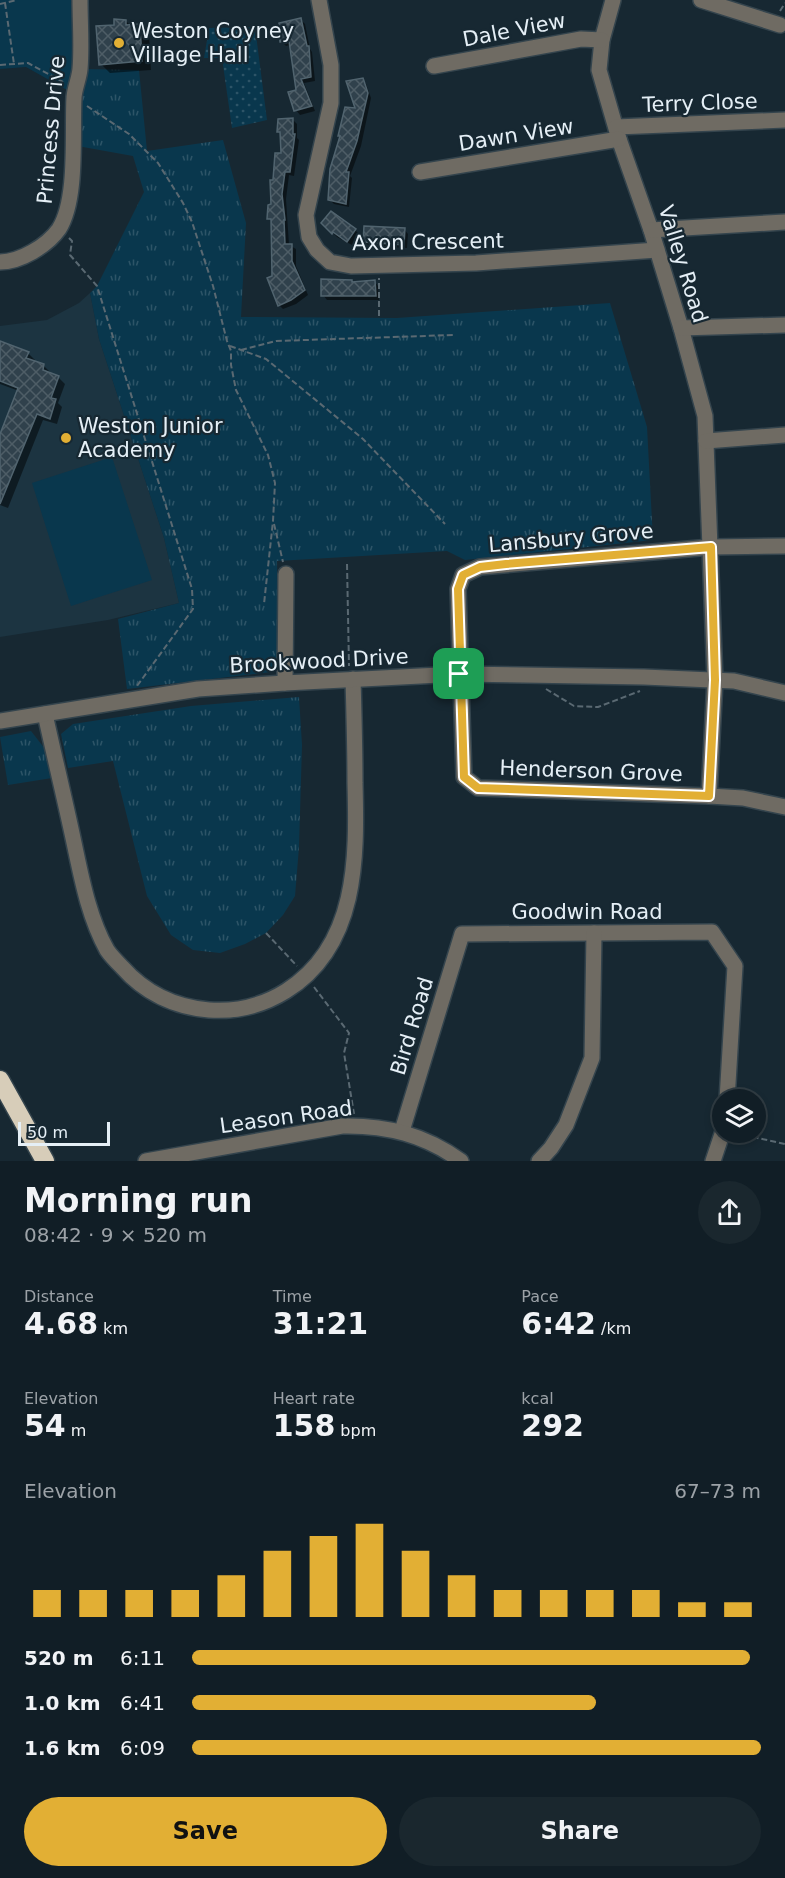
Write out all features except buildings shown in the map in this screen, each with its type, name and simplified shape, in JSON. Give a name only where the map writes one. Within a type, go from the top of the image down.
[{"type":"highway","points":[[0,1080],[45,1161]]},
{"type":"street","name":"Princess Drive","points":[[0,262],[26,255],[45,243],[59,228],[67,209],[71,188],[75,94],[80,69],[80,0]]},
{"type":"street","name":"Axon Crescent","points":[[319,0],[331,65],[331,104],[306,215],[309,237],[317,250],[330,262],[351,267],[476,263],[657,250]]},
{"type":"street","name":"Valley Road","points":[[613,0],[602,40],[599,70],[617,133],[651,230],[705,416],[715,680],[709,796]]},
{"type":"street","points":[[701,0],[780,25]]},
{"type":"street","name":"Dale View","points":[[434,66],[581,39],[602,40]]},
{"type":"street","name":"Terry Close","points":[[617,133],[785,120]]},
{"type":"street","name":"Dawn View","points":[[420,172],[617,133]]},
{"type":"street","points":[[651,230],[785,222]]},
{"type":"street","points":[[681,328],[785,325]]},
{"type":"street","points":[[706,441],[785,435]]},
{"type":"street","name":"Lansbury Grove","points":[[459,674],[458,589],[463,575],[480,567],[711,547],[785,546]]},
{"type":"street","points":[[285,683],[286,574]]},
{"type":"street","name":"Brookwood Drive","points":[[0,721],[198,689],[459,674],[734,681],[785,693]]},
{"type":"street","name":"Henderson Grove","points":[[459,674],[464,777],[478,788],[743,798],[785,807]]},
{"type":"street","points":[[45,714],[86,895],[108,951],[140,986],[158,997],[190,1008],[222,1011],[246,1009],[275,998],[300,983],[322,959],[346,911],[356,849],[351,679]]},
{"type":"street","name":"Goodwin Road","points":[[462,933],[712,932],[735,966],[728,1089]]},
{"type":"street","name":"Bird Road","points":[[402,1131],[462,933]]},
{"type":"street","points":[[538,1161],[551,1148],[566,1125],[592,1058],[594,933]]},
{"type":"street","name":"Leason Road","points":[[146,1161],[342,1126],[357,1126],[402,1131],[436,1144],[461,1161]]},
{"type":"street","points":[[713,1161],[719,1143]]},
{"type":"path","points":[[0,4],[17,0]]},
{"type":"path","points":[[5,3],[14,64]]},
{"type":"path","points":[[0,65],[28,63],[129,134],[158,163],[192,222],[229,345],[236,390],[268,455],[275,483],[264,604]]},
{"type":"path","points":[[59,228],[72,241],[70,255],[97,286],[192,589],[193,609],[127,700]]},
{"type":"path","points":[[379,266],[379,316]]},
{"type":"path","points":[[242,350],[276,341],[453,335]]},
{"type":"path","points":[[229,345],[266,358],[363,439],[445,524]]},
{"type":"path","points":[[273,521],[286,574]]},
{"type":"path","points":[[346,564],[351,679]]},
{"type":"path","points":[[543,688],[574,706],[598,707],[636,694],[657,678]]},
{"type":"path","points":[[266,933],[306,976],[349,1033],[344,1053],[357,1126]]},
{"type":"path","points":[[766,1140],[785,1144]]},
{"type":"shaded area","name":"Weston Junior Academy","points":[[90,293],[99,339],[164,538],[179,603],[108,620],[0,637],[0,326],[47,320],[79,303]]},
{"type":"green space","points":[[0,0],[74,0],[72,70],[67,90],[26,67],[0,69]]},
{"type":"green space","points":[[255,27],[267,120],[232,128],[222,58],[204,58],[209,28]]},
{"type":"green space","points":[[80,69],[139,70],[147,151],[223,140],[246,223],[241,317],[397,318],[610,303],[647,427],[653,540],[465,560],[447,551],[277,561],[279,671],[127,689],[118,619],[179,603],[164,538],[99,339],[90,293],[97,286],[144,192],[133,156],[72,145]]},
{"type":"green space","points":[[112,457],[152,580],[71,606],[32,483]]},
{"type":"green space","points":[[299,697],[302,745],[295,896],[283,915],[266,933],[220,953],[193,950],[171,935],[147,896],[113,761],[68,768],[61,734],[73,724],[191,706]]},
{"type":"green space","points":[[31,731],[45,749],[52,778],[8,785],[0,737]]},
{"type":"place","name":"Weston Coyney Village Hall","points":[[119,43]]},
{"type":"place","name":"Weston Junior Academy","points":[[66,438]]},
{"type":"route","points":[[711,547],[715,680],[709,796],[478,788],[464,777],[459,674],[458,589],[463,575],[480,567],[506,564],[711,547]]}]
